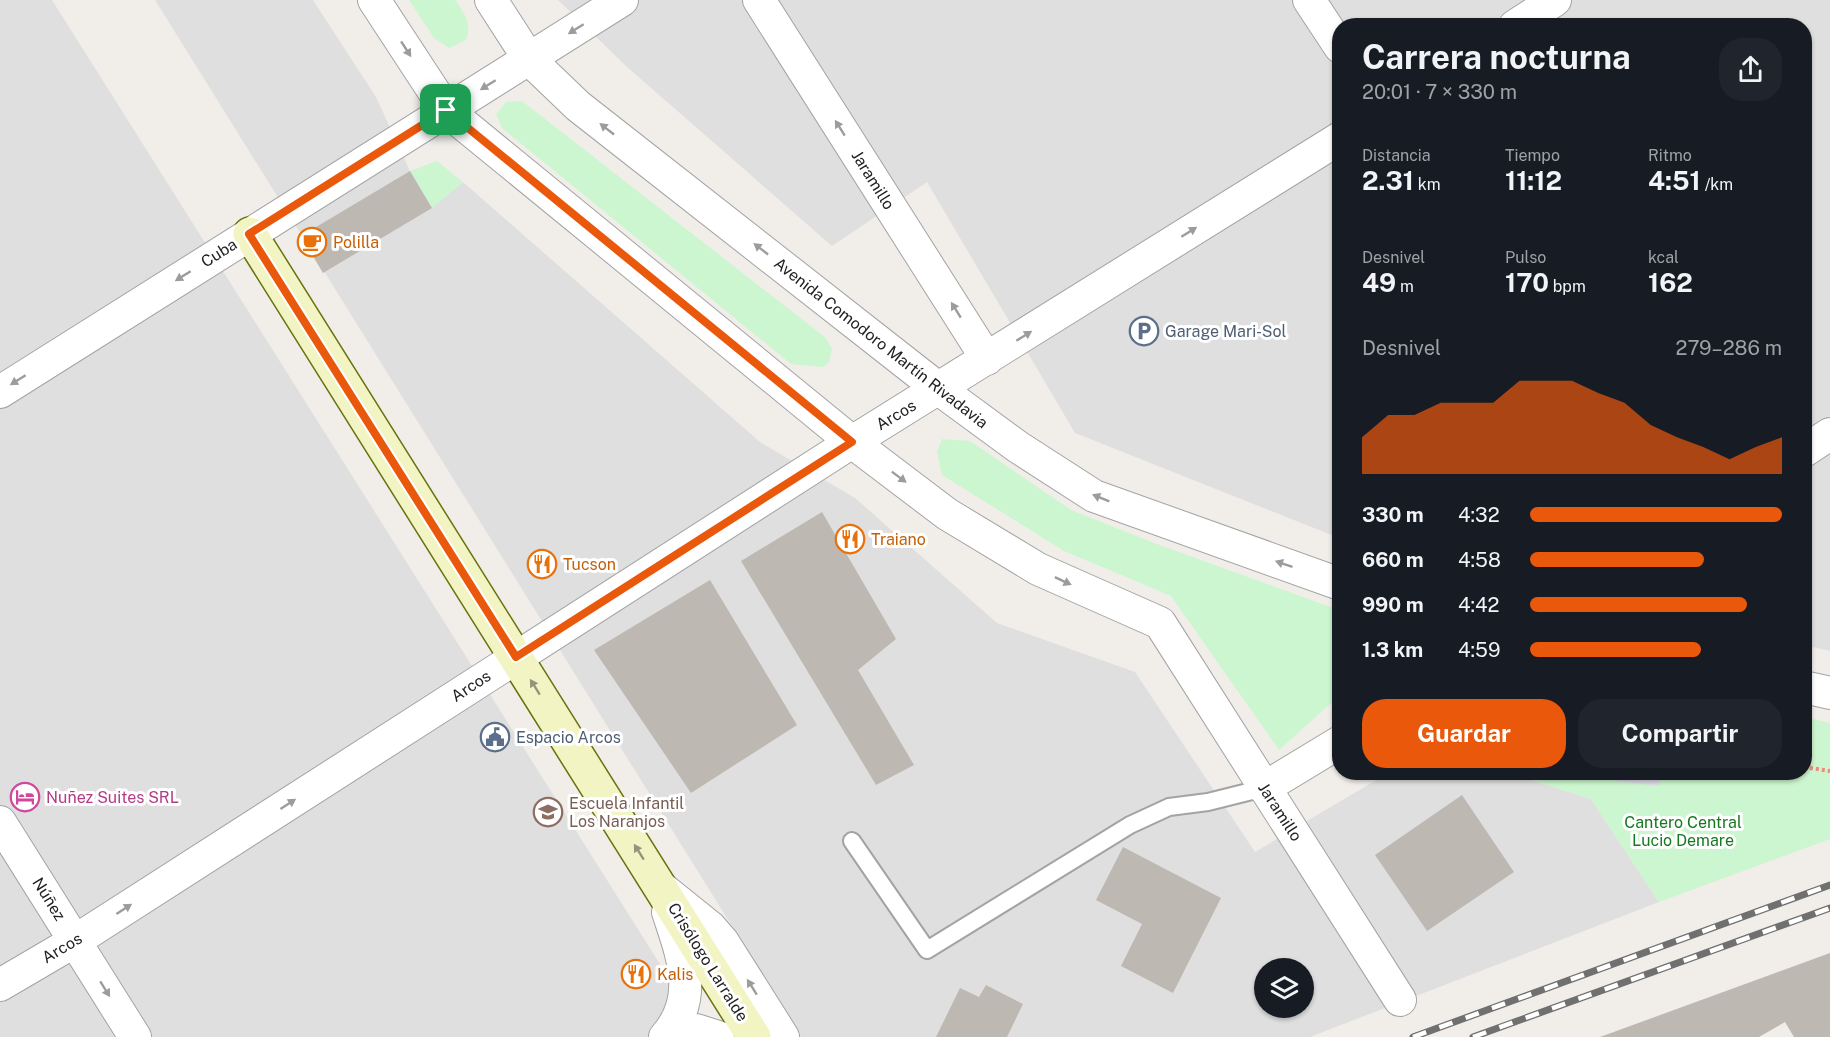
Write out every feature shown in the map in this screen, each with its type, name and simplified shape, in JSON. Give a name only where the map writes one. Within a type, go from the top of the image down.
[{"type":"street","points":[[374,0],[446,110],[852,442]]},
{"type":"street","name":"Avenida Comodoro Martín Rivadavia","points":[[491,0],[529,59],[578,106],[939,389],[1018,447],[1094,496],[1332,581]]},
{"type":"street","name":"Cuba","points":[[0,392],[622,0]]},
{"type":"street","name":"Jaramillo","points":[[759,0],[987,359]]},
{"type":"street","points":[[1310,0],[1332,34]]},
{"type":"street","points":[[1527,18],[1555,0]]},
{"type":"street","name":"Arcos","points":[[0,985],[75,941],[852,442],[1332,143]]},
{"type":"street","name":"Crisólogo Larralde","points":[[249,234],[754,1037]]},
{"type":"street","points":[[1812,445],[1830,434]]},
{"type":"street","name":"Jaramillo","points":[[852,442],[947,514],[1038,569],[1160,623],[1400,1000]]},
{"type":"street","points":[[1812,689],[1830,693]]},
{"type":"street","points":[[1264,788],[1332,747]]},
{"type":"street","name":"Núñez","points":[[0,822],[135,1037]]},
{"type":"street","points":[[661,888],[687,981],[682,1010],[665,1037]]},
{"type":"street","name":"Crisólogo Larralde","points":[[661,888],[710,927],[723,942],[783,1037]]},
{"type":"street","name":"Crisólogo Larralde","points":[[665,1037],[696,1030],[718,1037]]},
{"type":"lane","points":[[852,841],[927,950],[1130,825],[1169,807],[1208,802],[1264,788]]},
{"type":"path","points":[[1812,768],[1830,771]]},
{"type":"shaded area","points":[[0,0],[52,0],[706,1037],[0,1037]]},
{"type":"shaded area","points":[[155,0],[313,0],[376,97],[410,171],[431,207],[463,182],[760,442],[855,498],[997,623],[1135,672],[1255,852],[1376,780],[1532,780],[1591,799],[1659,902],[1310,1037],[801,1037]]},
{"type":"shaded area","points":[[558,0],[1830,0],[1830,651],[1812,647],[1812,18],[1332,18],[1332,535],[1075,433],[927,182],[832,246],[627,67]]},
{"type":"shaded area","points":[[1615,780],[1660,780],[1659,786]]},
{"type":"green space","points":[[409,0],[455,0],[468,24],[466,40],[449,48],[434,38]]},
{"type":"green space","points":[[522,101],[826,338],[832,349],[829,362],[823,367],[791,364],[502,128],[496,114],[506,102]]},
{"type":"green space","points":[[437,161],[463,182],[432,208],[410,171]]},
{"type":"green space","points":[[942,439],[970,441],[1071,510],[1332,607],[1332,702],[1279,750],[1171,596],[1064,551],[942,475],[937,452]]},
{"type":"green space","name":"Cantero Central Lucio Demare","points":[[1812,719],[1830,723],[1830,839],[1659,902],[1591,799],[1532,780],[1812,780]]},
{"type":"building","points":[[410,171],[432,208],[323,273],[301,236]]},
{"type":"building","points":[[822,512],[896,639],[858,670],[914,765],[876,785],[741,561]]},
{"type":"building","points":[[710,580],[797,725],[691,793],[594,650]]},
{"type":"building","points":[[1462,795],[1514,872],[1427,931],[1375,855]]},
{"type":"building","points":[[1123,847],[1221,898],[1173,993],[1121,966],[1142,924],[1096,900]]},
{"type":"building","points":[[1830,953],[1830,1037],[1794,1037],[1785,1022],[1759,1037],[1600,1037]]},
{"type":"building","points":[[986,985],[1023,1004],[1007,1037],[936,1037],[960,988],[979,997]]},
{"type":"railway","points":[[1413,1037],[1830,885]]},
{"type":"railway","points":[[1473,1037],[1830,908]]},
{"type":"place","name":"Polilla","points":[[312,242]]},
{"type":"place","name":"Garage Mari-Sol","points":[[1144,331]]},
{"type":"place","name":"Traiano","points":[[850,539]]},
{"type":"place","name":"Tucson","points":[[542,564]]},
{"type":"place","name":"Espacio Arcos","points":[[495,737]]},
{"type":"place","name":"Nuñez Suites SRL","points":[[25,797]]},
{"type":"place","name":"Escuela Infantil Los Naranjos","points":[[548,812]]},
{"type":"place","name":"Kalis","points":[[636,974]]},
{"type":"route","points":[[446,110],[852,442],[516,657],[249,234],[446,110]]}]
